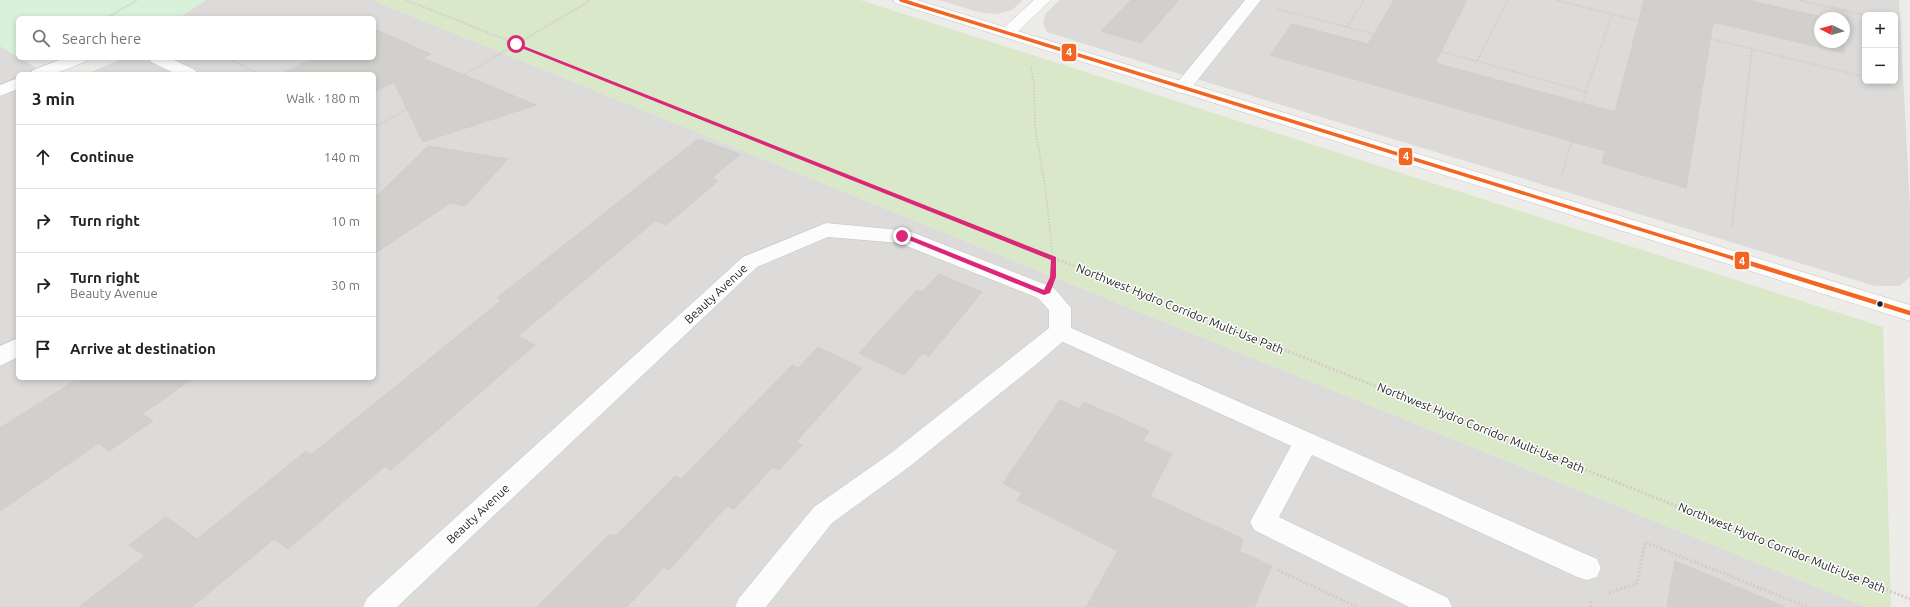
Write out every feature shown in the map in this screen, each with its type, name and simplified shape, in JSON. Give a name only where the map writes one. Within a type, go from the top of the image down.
[{"type":"street","points":[[901,0],[1910,313]]},
{"type":"street","points":[[1007,33],[1043,0]]},
{"type":"street","points":[[1182,88],[1253,0]]},
{"type":"street","points":[[44,72],[74,60]]},
{"type":"street","points":[[161,60],[185,72]]},
{"type":"street","points":[[0,91],[16,84]]},
{"type":"street","name":"Beauty Avenue","points":[[377,607],[750,262],[826,230],[902,236],[1046,293],[1060,308],[1060,331]]},
{"type":"street","points":[[748,607],[823,515],[900,460],[1030,357],[1060,331],[1587,568]]},
{"type":"street","points":[[0,357],[16,347]]},
{"type":"street","points":[[1306,442],[1263,522],[1438,607]]},
{"type":"path","points":[[110,16],[138,0]]},
{"type":"path","name":"Northwest Hydro Corridor Multi-Use Path","points":[[406,0],[1910,599]]},
{"type":"path","points":[[376,127],[591,0]]},
{"type":"path","points":[[1347,26],[1364,0]]},
{"type":"path","points":[[1478,61],[1508,0]]},
{"type":"path","points":[[1556,0],[1862,76]]},
{"type":"path","points":[[1797,0],[1862,14]]},
{"type":"path","points":[[1276,8],[1478,61],[1586,92]]},
{"type":"path","points":[[1562,175],[1586,92],[1612,14]]},
{"type":"path","points":[[1027,40],[1034,84],[1035,128],[1054,259],[1053,277],[1046,293]]},
{"type":"path","points":[[1732,226],[1752,49]]},
{"type":"path","points":[[231,60],[256,72]]},
{"type":"path","points":[[1604,595],[1637,583],[1645,542],[1807,607]]},
{"type":"path","points":[[1278,570],[1357,607]]},
{"type":"path","points":[[1590,607],[1591,599],[1598,597]]},
{"type":"shaded area","points":[[206,0],[372,0],[1866,607],[0,607],[0,46],[16,56],[16,60],[23,60],[43,72],[16,72],[16,380],[376,380],[376,72],[92,72],[118,60],[376,60],[376,16],[181,16]]},
{"type":"shaded area","points":[[939,0],[1023,0],[1012,10],[996,14],[978,12]]},
{"type":"shaded area","points":[[1060,0],[1899,0],[1910,208],[1910,277],[1899,286],[1875,286],[1167,70],[1047,32],[1043,23],[1046,13]]},
{"type":"green space","points":[[0,0],[206,0],[181,16],[16,16],[16,56],[0,46]]},
{"type":"green space","points":[[372,0],[860,0],[1883,327],[1891,607],[1866,607]]},
{"type":"building","points":[[1131,0],[1179,0],[1141,43],[1101,31]]},
{"type":"building","points":[[1394,0],[1467,0],[1435,63],[1615,112],[1644,0],[1747,0],[1814,15],[1814,46],[1713,22],[1686,188],[1602,163],[1605,151],[1270,55],[1292,24],[1368,44]]},
{"type":"building","points":[[376,30],[431,54],[423,58],[536,105],[423,142],[394,82],[376,91],[376,72],[286,72],[309,60],[376,60]]},
{"type":"building","points":[[1823,48],[1844,48],[1844,53]]},
{"type":"building","points":[[698,139],[740,154],[712,178],[718,181],[666,225],[655,221],[518,336],[535,345],[391,470],[385,466],[288,549],[274,539],[192,607],[79,607],[145,556],[129,545],[166,517],[197,539],[306,451],[311,455],[502,300],[497,298]]},
{"type":"building","points":[[428,146],[508,159],[465,206],[450,203],[376,253],[376,197]]},
{"type":"building","points":[[939,274],[982,292],[929,356],[923,353],[904,375],[859,353],[917,290],[922,292]]},
{"type":"building","points":[[818,347],[862,368],[796,442],[802,445],[779,470],[773,467],[734,509],[727,506],[669,570],[664,567],[627,607],[537,607],[610,534],[615,536],[675,476],[681,479],[792,365],[798,368]]},
{"type":"building","points":[[76,380],[191,380],[142,414],[153,421],[109,451],[99,443],[0,511],[0,428]]},
{"type":"building","points":[[1060,400],[1079,409],[1084,402],[1149,431],[1143,441],[1172,454],[1150,496],[1243,539],[1239,551],[1272,566],[1254,607],[1086,607],[1118,551],[1017,500],[1022,493],[1003,483]]},
{"type":"building","points":[[1675,561],[1783,606],[1783,607],[1667,607]]},
{"type":"transit line","name":"4","points":[[901,0],[1910,313]]},
{"type":"route","points":[[516,44],[1054,259],[1053,277],[1046,293],[902,236]]}]
